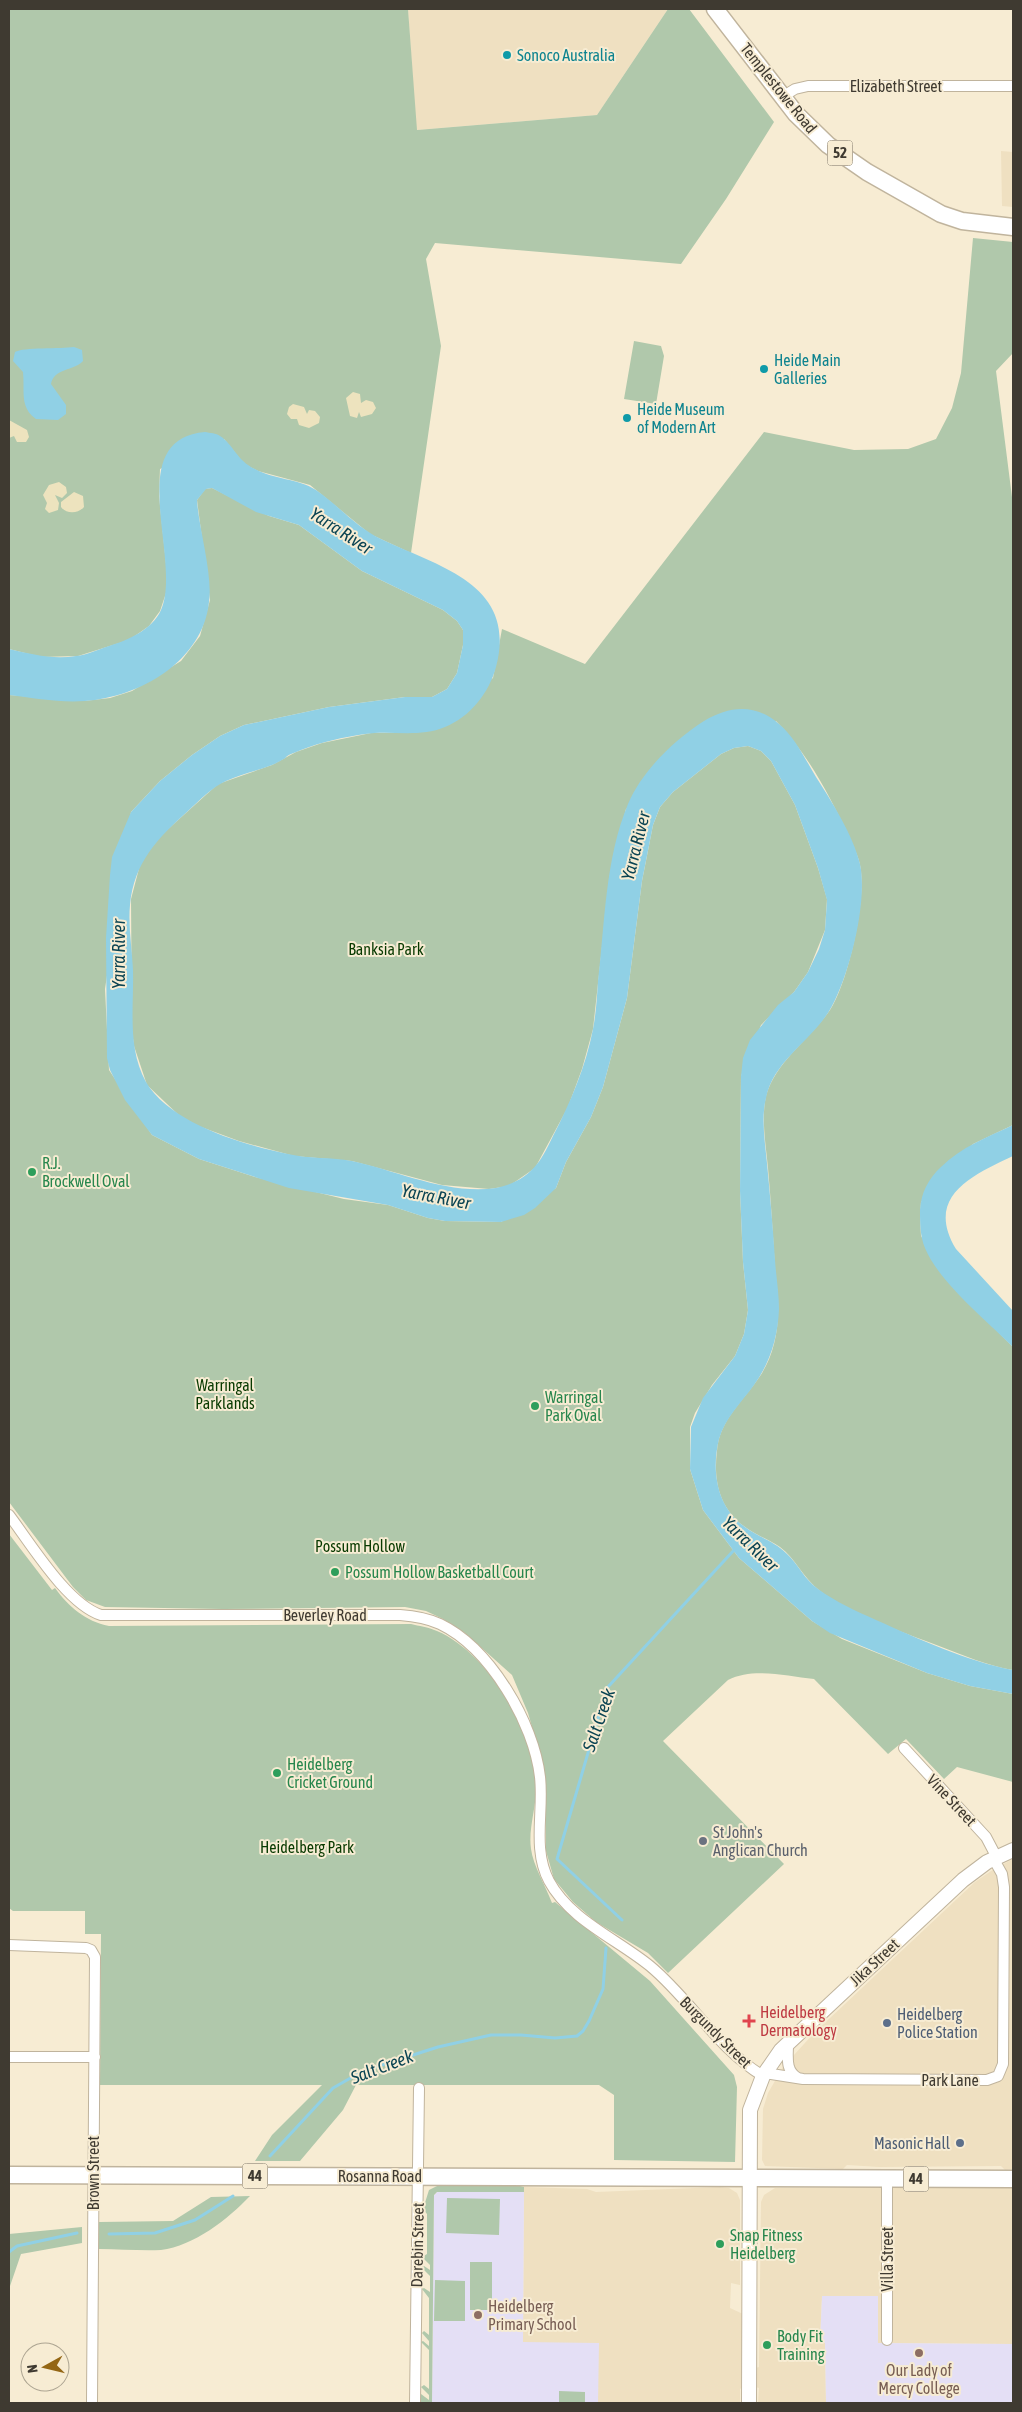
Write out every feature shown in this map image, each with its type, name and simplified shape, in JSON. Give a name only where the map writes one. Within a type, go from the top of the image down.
[{"type":"main road","name":"Templestowe Road","points":[[715,9],[782,97],[807,126],[828,145],[927,208],[962,222],[1013,227]]},
{"type":"main road","name":"Jika Street","points":[[764,2075],[788,2044],[962,1880],[995,1857],[1013,1850]]},
{"type":"main road","name":"Burgundy Street","points":[[750,2403],[750,2110],[764,2075]]},
{"type":"main road","name":"Rosanna Road","points":[[9,2176],[751,2177]]},
{"type":"main road","name":"44","points":[[751,2177],[1013,2179]]},
{"type":"street","name":"Elizabeth Street","points":[[782,97],[795,89],[808,86],[1013,86]]},
{"type":"street","name":"Beverley Road","points":[[9,1515],[73,1598],[89,1610],[101,1615],[400,1615],[421,1618],[448,1628],[471,1647],[496,1676],[524,1719],[534,1748],[540,1776],[540,1835]]},
{"type":"street","name":"Vine Street","points":[[904,1748],[986,1837],[995,1857]]},
{"type":"street","name":"Burgundy Street","points":[[540,1835],[543,1866],[560,1897],[595,1927],[654,1969],[740,2059],[764,2075]]},
{"type":"street","name":"Park Lane","points":[[764,2075],[799,2078],[987,2080],[998,2076],[1003,2064],[1004,1887],[1002,1874],[995,1857]]},
{"type":"street","name":"Brown Street","points":[[9,1945],[86,1948],[91,1950],[95,1958],[92,2403]]},
{"type":"street","points":[[788,2044],[790,2071],[799,2078]]},
{"type":"street","points":[[9,2057],[95,2057]]},
{"type":"street","name":"Darebin Street","points":[[415,2403],[419,2088]]},
{"type":"street","name":"Villa Street","points":[[887,2178],[887,2340]]},
{"type":"shaded area","points":[[408,9],[668,9],[597,115],[416,130]]},
{"type":"shaded area","points":[[1001,151],[1013,152],[1013,207],[1002,206]]},
{"type":"shaded area","points":[[1013,1859],[1013,2169],[1005,2170],[1001,2166],[879,2167],[847,2165],[843,2169],[765,2166],[762,2160],[763,2109],[768,2093],[783,2067],[814,2033],[975,1882]]},
{"type":"shaded area","points":[[524,2187],[587,2189],[596,2192],[720,2187],[729,2188],[737,2193],[740,2200],[740,2285],[731,2283],[730,2308],[743,2314],[744,2386],[740,2389],[740,2403],[598,2403],[598,2343],[523,2343]]},
{"type":"shaded area","points":[[775,2188],[1013,2188],[1013,2344],[878,2343],[822,2297],[820,2342],[825,2342],[826,2403],[758,2403],[759,2388],[755,2387],[755,2368],[759,2367],[761,2202],[764,2195]]},
{"type":"shaded area","name":"Heidelberg Primary School","points":[[437,2192],[524,2192],[523,2342],[599,2343],[598,2403],[432,2403],[434,2195]]},
{"type":"shaded area","name":"Our Lady of Mercy College","points":[[822,2296],[878,2296],[878,2343],[1013,2344],[1013,2403],[826,2403],[825,2343],[820,2342]]},
{"type":"green space","points":[[9,9],[408,9],[417,130],[597,115],[668,9],[689,9],[774,122],[726,199],[681,264],[435,243],[426,259],[441,346],[411,553],[370,534],[310,485],[258,471],[244,464],[224,439],[160,469],[159,496],[167,573],[166,593],[160,611],[149,626],[129,640],[78,656],[41,657],[9,649]]},
{"type":"green space","name":"Banksia Park","points":[[973,238],[1013,242],[1013,353],[996,371],[1013,505],[1013,1125],[973,1144],[921,1202],[920,1218],[921,1236],[952,1286],[1013,1347],[1013,1670],[976,1660],[909,1635],[862,1615],[832,1599],[814,1586],[791,1557],[780,1547],[738,1522],[720,1495],[716,1463],[722,1430],[732,1412],[763,1372],[773,1347],[777,1329],[778,1301],[764,1123],[766,1096],[777,1072],[822,1021],[837,997],[854,943],[862,886],[858,858],[834,806],[808,761],[776,721],[626,809],[610,874],[593,1029],[582,1069],[568,1107],[535,1168],[509,1186],[489,1189],[442,1185],[352,1161],[294,1156],[239,1141],[185,1121],[147,1085],[134,1046],[132,1031],[131,899],[141,861],[156,840],[218,784],[272,765],[296,752],[322,743],[371,733],[416,733],[493,678],[502,629],[585,664],[764,432],[854,450],[908,449],[936,439],[952,408],[961,373]]},
{"type":"green space","points":[[634,341],[661,346],[664,356],[656,404],[624,399]]},
{"type":"green space","name":"Warringal Parklands","points":[[212,488],[269,516],[299,525],[362,571],[443,610],[457,621],[463,630],[463,645],[457,673],[447,689],[432,697],[405,697],[329,707],[244,725],[220,736],[192,755],[160,781],[131,812],[105,989],[109,1070],[152,1135],[199,1159],[255,1177],[344,1199],[388,1205],[428,1218],[445,1221],[501,1222],[556,1188],[566,1162],[591,1117],[603,1087],[627,998],[642,881],[653,825],[660,807],[673,792],[721,754],[734,748],[748,746],[761,751],[771,761],[795,805],[818,868],[827,899],[825,930],[808,972],[794,992],[761,1025],[741,1076],[740,1191],[743,1262],[748,1310],[744,1334],[735,1356],[712,1385],[695,1413],[690,1427],[690,1469],[703,1510],[739,1558],[812,1621],[842,1639],[927,1673],[970,1686],[1013,1694],[1013,1782],[957,1767],[944,1779],[906,1739],[888,1754],[814,1679],[759,1673],[738,1676],[728,1680],[663,1741],[784,1864],[668,1973],[648,1953],[596,1922],[573,1902],[554,1879],[546,1851],[545,1790],[542,1761],[528,1713],[512,1675],[465,1633],[426,1611],[405,1607],[223,1609],[105,1607],[86,1600],[73,1587],[9,1502],[9,695],[84,701],[110,698],[132,691],[181,661],[200,636],[210,600],[197,500],[205,489]]},
{"type":"green space","name":"Heidelberg Park","points":[[9,1534],[52,1590],[55,1588],[78,1612],[100,1624],[109,1626],[411,1624],[437,1631],[456,1641],[490,1675],[505,1696],[527,1741],[534,1764],[536,1785],[530,1841],[531,1849],[537,1869],[552,1903],[555,1902],[650,1981],[734,2075],[737,2087],[735,2162],[614,2160],[614,2095],[599,2085],[356,2085],[343,2110],[300,2161],[255,2161],[272,2135],[322,2085],[100,2085],[101,1934],[85,1934],[85,1911],[13,1911],[9,1908]]},
{"type":"green space","points":[[437,2186],[520,2186],[524,2187],[524,2192],[437,2192],[434,2195],[432,2403],[421,2403],[421,2394],[429,2400],[429,2395],[421,2387],[424,2385],[429,2389],[429,2350],[421,2342],[423,2341],[429,2346],[429,2341],[422,2333],[424,2331],[429,2335],[429,2298],[422,2289],[424,2288],[430,2292],[430,2276],[422,2268],[424,2266],[430,2270],[430,2265],[422,2257],[427,2254],[427,2214],[423,2209],[429,2190]]},
{"type":"green space","points":[[250,2196],[221,2222],[186,2243],[161,2250],[99,2249],[99,2222],[173,2221],[211,2197]]},
{"type":"green space","points":[[447,2198],[500,2199],[499,2235],[446,2233]]},
{"type":"green space","points":[[82,2227],[82,2243],[21,2254],[9,2289],[9,2234]]},
{"type":"green space","points":[[470,2262],[492,2262],[492,2310],[470,2310]]},
{"type":"green space","points":[[435,2280],[465,2281],[465,2321],[434,2321]]},
{"type":"green space","points":[[559,2391],[585,2392],[585,2403],[559,2403]]},
{"type":"sand","points":[[353,392],[360,394],[361,403],[366,400],[373,402],[376,408],[372,414],[361,417],[359,412],[357,418],[350,416],[346,398]]},
{"type":"sand","points":[[293,404],[304,407],[307,414],[309,410],[315,411],[320,417],[319,423],[309,428],[299,425],[297,419],[291,419],[287,414],[289,407]]},
{"type":"sand","points":[[9,420],[27,430],[29,437],[26,442],[17,442],[14,436],[9,438]]},
{"type":"sand","points":[[59,482],[66,487],[67,493],[62,498],[55,495],[59,503],[58,510],[49,513],[45,509],[47,503],[43,495],[49,485]]},
{"type":"sand","points":[[74,492],[83,496],[84,507],[75,512],[66,511],[61,507],[61,502]]},
{"type":"water","points":[[74,347],[82,350],[83,361],[75,367],[60,372],[51,384],[66,405],[66,414],[58,420],[36,419],[25,404],[23,372],[13,361],[15,352],[26,349]]},
{"type":"water","name":"Yarra River","points":[[205,432],[217,434],[224,439],[249,466],[263,473],[309,486],[372,534],[449,570],[468,582],[485,597],[495,616],[500,639],[496,667],[489,686],[477,703],[454,723],[425,732],[365,734],[333,740],[293,753],[272,765],[215,787],[177,821],[149,852],[137,876],[132,890],[130,905],[134,1041],[140,1069],[146,1082],[157,1096],[172,1109],[190,1120],[209,1130],[250,1145],[296,1156],[352,1161],[423,1181],[460,1188],[496,1188],[519,1180],[533,1169],[546,1150],[571,1097],[586,1057],[595,1017],[610,869],[620,825],[634,792],[650,768],[670,747],[681,737],[713,716],[723,712],[742,709],[751,710],[770,717],[785,729],[795,742],[847,830],[860,864],[862,897],[856,936],[839,992],[824,1018],[777,1072],[770,1084],[766,1098],[764,1130],[779,1297],[778,1319],[775,1340],[765,1368],[729,1417],[719,1439],[716,1464],[718,1488],[722,1499],[736,1519],[745,1527],[781,1549],[818,1589],[854,1610],[926,1642],[978,1661],[1013,1670],[1013,1694],[970,1686],[927,1673],[830,1633],[812,1621],[739,1558],[703,1510],[690,1469],[691,1427],[703,1398],[735,1356],[744,1334],[748,1310],[743,1262],[740,1191],[741,1076],[743,1058],[750,1040],[778,1005],[794,992],[808,972],[819,949],[825,930],[827,900],[818,868],[795,805],[771,761],[761,751],[748,746],[734,748],[721,754],[673,792],[660,807],[653,825],[642,881],[627,998],[603,1087],[591,1117],[566,1162],[556,1188],[535,1208],[524,1215],[501,1222],[445,1221],[428,1218],[388,1205],[289,1188],[199,1159],[152,1135],[125,1100],[110,1070],[107,1058],[106,938],[112,857],[131,812],[160,781],[192,755],[220,736],[244,725],[329,707],[405,697],[432,697],[447,689],[457,673],[463,645],[463,630],[457,621],[443,610],[362,571],[299,525],[256,512],[212,488],[206,489],[197,500],[209,579],[209,602],[204,623],[195,642],[182,658],[165,672],[147,683],[127,692],[106,698],[66,701],[9,695],[9,649],[50,657],[80,655],[116,644],[131,637],[146,629],[157,617],[161,610],[166,588],[160,478],[166,456],[180,440]]},
{"type":"water","points":[[1013,1125],[1013,1156],[969,1180],[949,1201],[946,1215],[948,1231],[956,1249],[1013,1311],[1013,1347],[952,1287],[931,1261],[922,1239],[920,1210],[926,1187],[932,1176],[941,1167],[966,1148]]},
{"type":"waterway","name":"Salt Creek","points":[[622,1920],[557,1859],[607,1688],[735,1549]]},
{"type":"waterway","name":"Salt Creek","points":[[270,2156],[333,2088],[363,2071],[438,2047],[491,2035],[555,2038],[577,2036],[583,2031],[589,2021],[603,1989],[606,1948]]},
{"type":"waterway","name":"Salt Creek","points":[[109,2234],[155,2233],[195,2220],[233,2196]]},
{"type":"waterway","name":"Salt Creek","points":[[9,2252],[17,2246],[77,2233]]},
{"type":"place","name":"Sonoco Australia","points":[[507,55]]},
{"type":"place","name":"Heide Main Galleries","points":[[764,369]]},
{"type":"place","name":"Heide Museum of Modern Art","points":[[627,418]]},
{"type":"place","name":"R.J. Brockwell Oval","points":[[32,1172]]},
{"type":"place","name":"Warringal Park Oval","points":[[535,1406]]},
{"type":"place","name":"Possum Hollow Basketball Court","points":[[335,1572]]},
{"type":"place","name":"Heidelberg Cricket Ground","points":[[277,1773]]},
{"type":"place","name":"St John's Anglican Church","points":[[703,1841]]},
{"type":"place","name":"Heidelberg Dermatology","points":[[749,2021]]},
{"type":"place","name":"Heidelberg Police Station","points":[[887,2023]]},
{"type":"place","name":"Masonic Hall","points":[[960,2143]]},
{"type":"place","name":"Snap Fitness Heidelberg","points":[[720,2244]]},
{"type":"place","name":"Heidelberg Primary School","points":[[478,2315]]},
{"type":"place","name":"Body Fit Training","points":[[767,2345]]},
{"type":"place","name":"Our Lady of Mercy College","points":[[919,2353]]},
{"type":"park label","name":"Possum Hollow","points":[[360,1546]]}]
